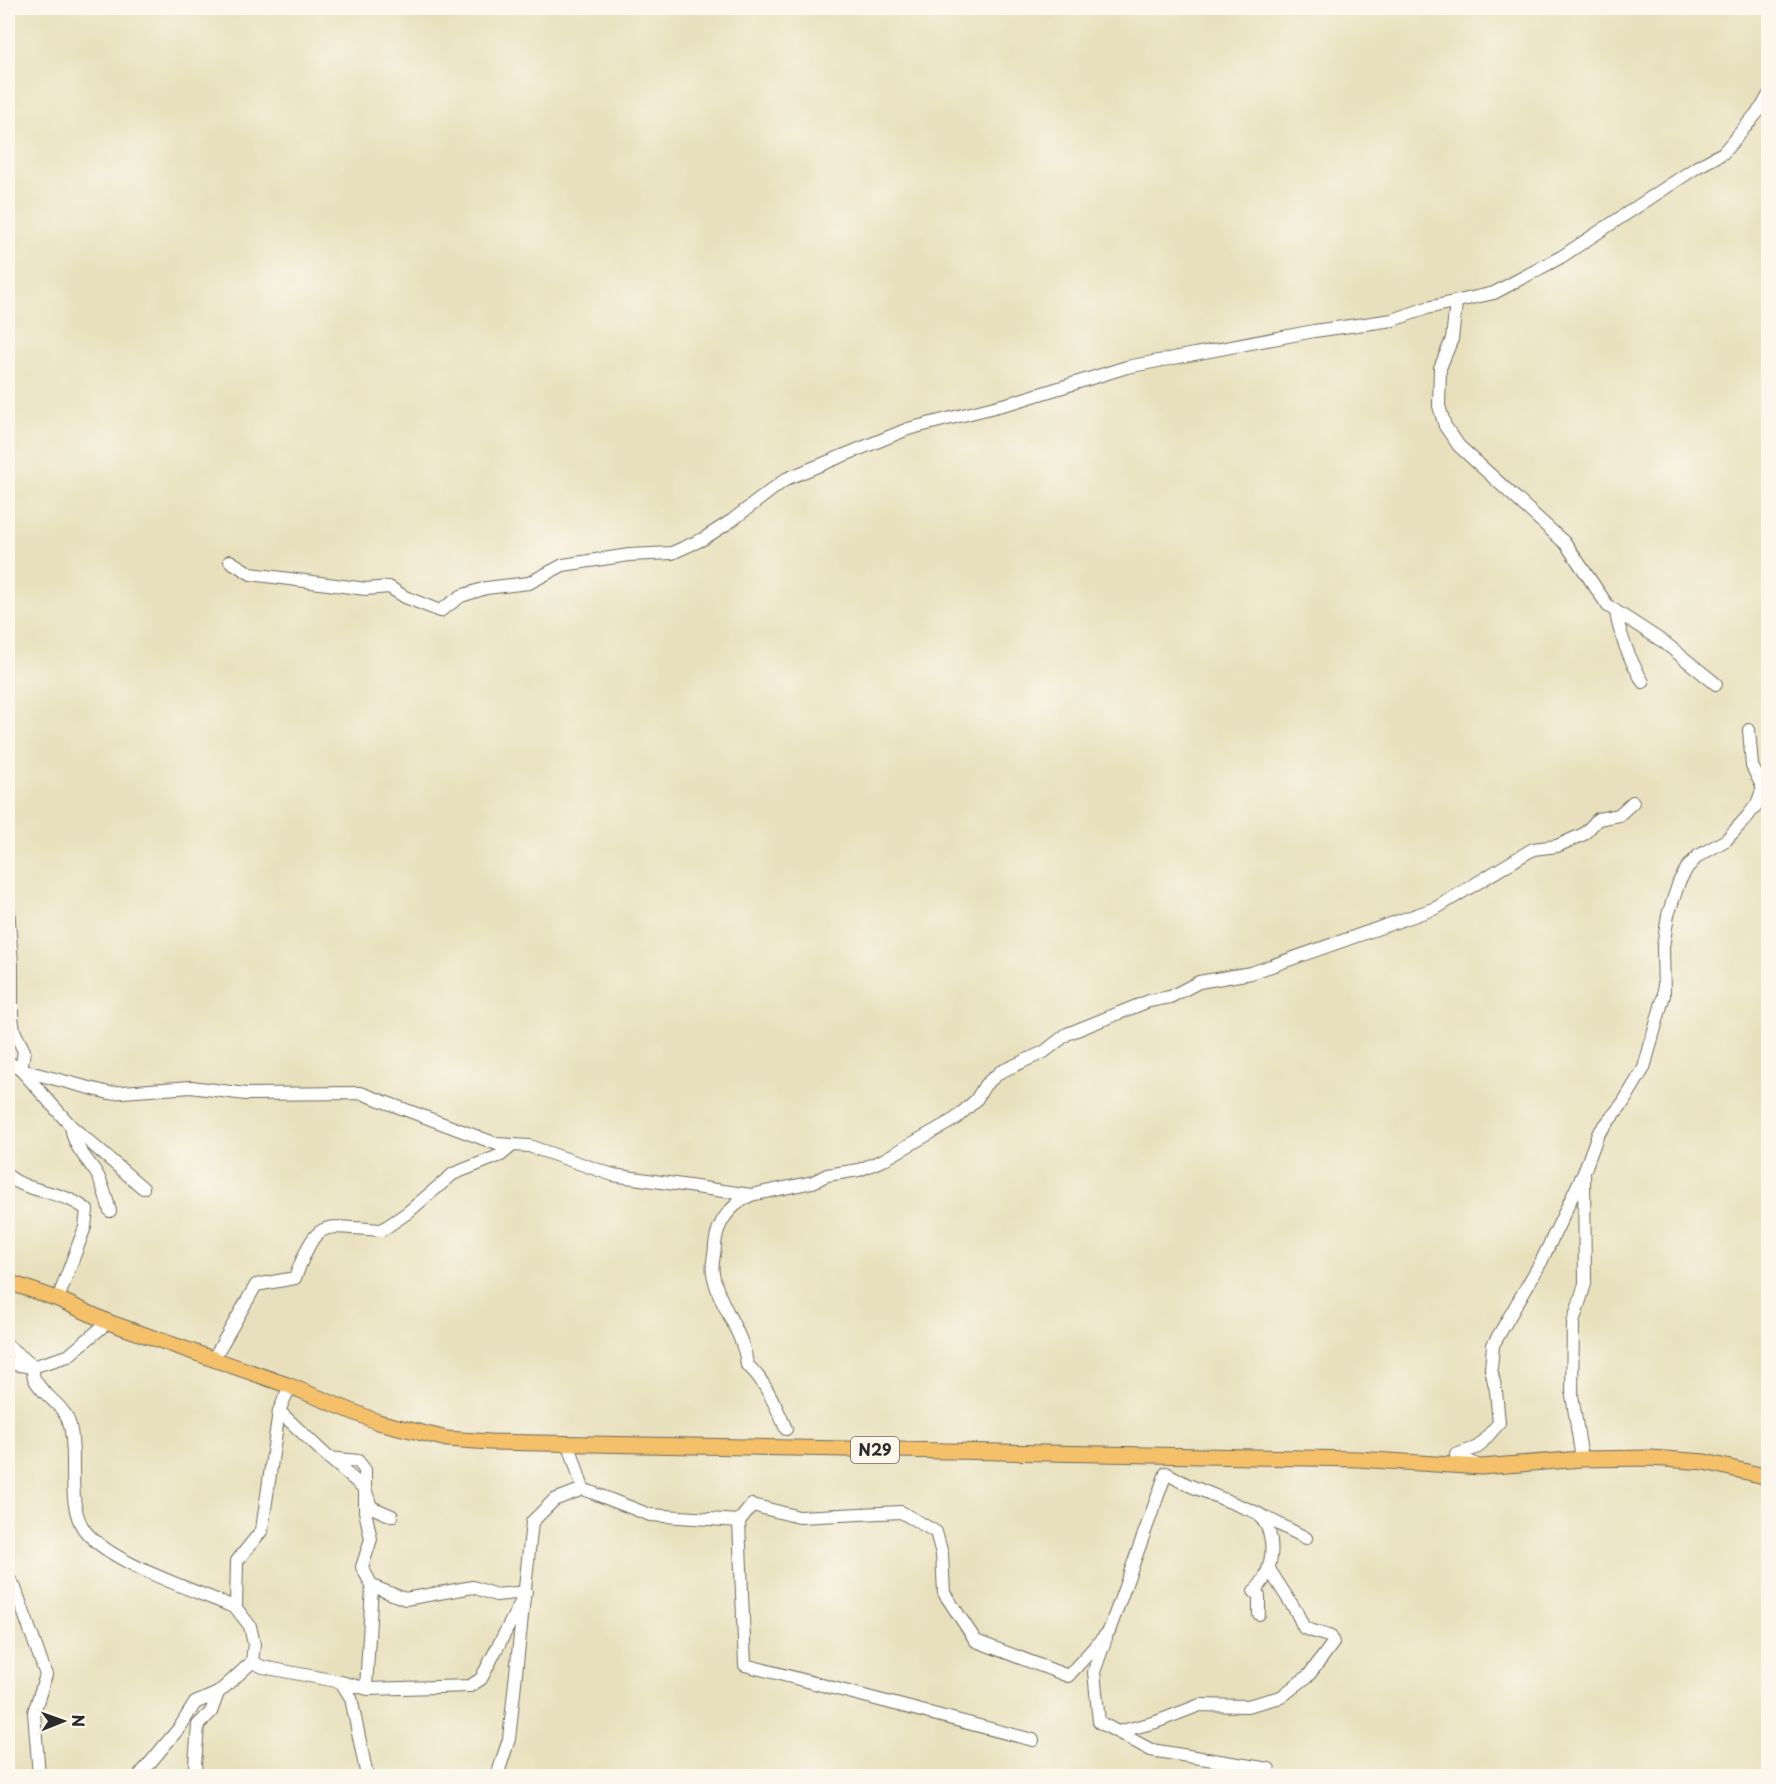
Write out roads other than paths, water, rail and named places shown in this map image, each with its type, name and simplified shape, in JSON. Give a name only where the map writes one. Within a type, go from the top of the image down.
[{"type":"main road","name":"N29","points":[[8,1281],[58,1299],[108,1322],[290,1386],[378,1422],[447,1439],[569,1444],[1358,1459],[1481,1467],[1582,1459],[1652,1458],[1705,1462],[1768,1477]]},
{"type":"street","points":[[230,561],[251,574],[366,589],[389,587],[405,597],[440,611],[461,596],[486,588],[529,583],[563,565],[629,555],[672,553],[703,539],[731,521],[786,479],[909,429],[1014,402],[1127,367],[1314,331],[1393,320],[1427,308],[1494,293],[1519,282],[1723,153],[1762,107],[1768,96]]},
{"type":"street","points":[[1456,303],[1452,339],[1440,368],[1439,406],[1444,426],[1459,446],[1566,544],[1605,603],[1665,644],[1716,684]]},
{"type":"street","points":[[1616,612],[1619,631],[1643,682]]},
{"type":"street","points":[[1481,1467],[1456,1455],[1478,1447],[1498,1423],[1496,1391],[1491,1369],[1493,1345],[1541,1262],[1584,1172],[1598,1134],[1623,1103],[1644,1068],[1664,995],[1663,947],[1668,915],[1679,882],[1687,868],[1698,856],[1726,840],[1757,804],[1762,788],[1752,766],[1749,730]]},
{"type":"street","points":[[8,1062],[21,1070],[110,1094],[190,1087],[246,1094],[361,1093],[496,1144],[529,1146],[613,1175],[751,1195],[813,1182],[827,1174],[859,1170],[875,1163],[955,1119],[1000,1072],[1044,1052],[1067,1034],[1149,1001],[1170,997],[1204,980],[1251,974],[1436,908],[1533,849],[1557,846],[1584,834],[1598,819],[1619,815],[1633,802]]},
{"type":"street","points":[[8,906],[12,1017],[14,1031],[24,1051],[21,1070]]},
{"type":"street","points":[[21,1070],[71,1126],[143,1188]]},
{"type":"street","points":[[71,1126],[73,1140],[96,1172],[110,1211]]},
{"type":"street","points":[[214,1358],[256,1285],[296,1278],[310,1240],[315,1236],[338,1225],[382,1230],[407,1213],[453,1174],[501,1155],[513,1145]]},
{"type":"street","points":[[1582,1459],[1572,1395],[1573,1323],[1585,1284],[1584,1172]]},
{"type":"street","points":[[8,1176],[49,1193],[73,1198],[87,1210],[84,1227],[58,1299]]},
{"type":"street","points":[[751,1195],[727,1214],[717,1227],[713,1273],[720,1298],[746,1352],[747,1365],[754,1370],[776,1404],[786,1428]]},
{"type":"street","points":[[8,1363],[32,1367],[68,1356],[108,1322]]},
{"type":"street","points":[[8,1346],[32,1367],[34,1380],[66,1414],[71,1427],[75,1514],[85,1531],[99,1545],[125,1560],[236,1608],[250,1626],[254,1644],[252,1662],[218,1693],[195,1703],[180,1727],[139,1776]]},
{"type":"street","points":[[236,1608],[237,1561],[262,1530],[279,1410],[290,1386]]},
{"type":"street","points":[[279,1410],[329,1458],[358,1461],[365,1470],[365,1511],[371,1539],[362,1567],[372,1586],[366,1688]]},
{"type":"street","points":[[569,1444],[584,1488]]},
{"type":"street","points":[[1152,1456],[1166,1473],[1186,1484],[1255,1512],[1306,1538]]},
{"type":"street","points":[[1166,1473],[1094,1672],[1099,1722],[1151,1750],[1269,1769]]},
{"type":"street","points":[[497,1776],[508,1739],[532,1522],[554,1500],[584,1488],[650,1515],[739,1521]]},
{"type":"street","points":[[365,1490],[371,1508],[392,1516]]},
{"type":"street","points":[[1033,1740],[745,1665],[739,1521],[752,1505],[799,1516],[901,1512],[936,1532],[942,1554],[944,1593],[976,1641],[1068,1676],[1109,1631]]},
{"type":"street","points":[[1255,1512],[1266,1523],[1272,1536],[1269,1569],[1263,1584],[1254,1591],[1259,1596],[1259,1614]]},
{"type":"street","points":[[1118,1732],[1156,1722],[1200,1705],[1246,1706],[1281,1697],[1310,1675],[1334,1643],[1331,1637],[1304,1628],[1269,1569]]},
{"type":"street","points":[[8,1577],[15,1588],[46,1675],[34,1712],[39,1776]]},
{"type":"street","points":[[372,1586],[405,1599],[474,1587],[496,1595],[526,1592]]},
{"type":"street","points":[[252,1662],[263,1667],[366,1688],[470,1686],[481,1680],[526,1592]]},
{"type":"street","points":[[341,1682],[351,1698],[367,1776]]},
{"type":"street","points":[[197,1776],[195,1765],[198,1725],[211,1712],[218,1693]]}]
